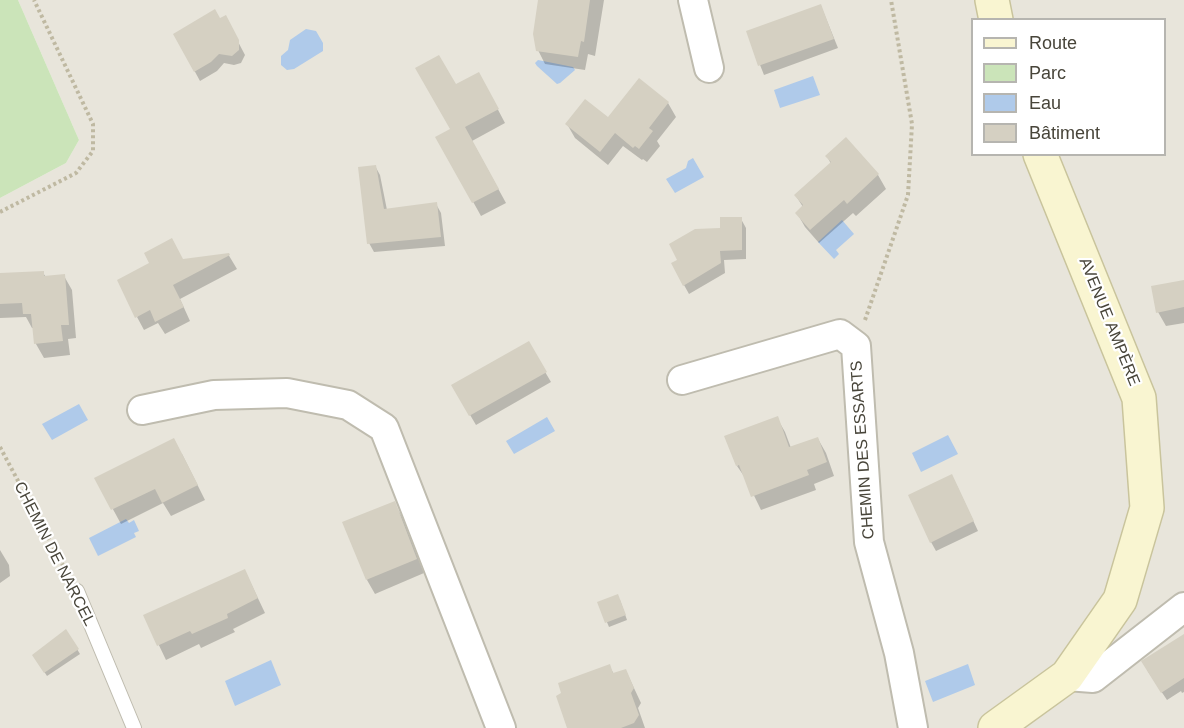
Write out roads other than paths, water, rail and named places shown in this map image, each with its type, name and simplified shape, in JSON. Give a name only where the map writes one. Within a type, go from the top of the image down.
[{"type":"main road","points":[[992,0],[996,18]]},
{"type":"main road","name":"AVENUE AMPÈRE","points":[[995,728],[1067,676],[1120,600],[1147,508],[1139,398],[1041,156]]},
{"type":"street","points":[[693,0],[709,68]]},
{"type":"street","name":"CHEMIN DES ESSARTS","points":[[682,380],[840,334],[856,346],[869,542],[899,653],[913,728]]},
{"type":"street","points":[[142,410],[214,395],[287,393],[348,405],[384,428],[501,728]]},
{"type":"street","points":[[1067,676],[1093,678],[1184,607]]},
{"type":"lane","name":"CHEMIN DE NARCEL","points":[[77,591],[134,728]]},
{"type":"water","points":[[306,29],[316,31],[323,43],[323,51],[294,69],[287,70],[281,65],[281,56],[288,50],[290,40]]},
{"type":"water","points":[[538,60],[573,67],[575,70],[557,84],[537,66],[535,63]]},
{"type":"water","points":[[813,76],[820,95],[780,108],[774,90]]},
{"type":"water","points":[[693,158],[704,177],[675,193],[666,179],[686,168],[688,161]]},
{"type":"water","points":[[842,220],[854,234],[836,250],[839,254],[834,259],[818,242]]},
{"type":"water","points":[[79,404],[88,420],[52,440],[42,424]]},
{"type":"water","points":[[547,417],[555,431],[514,454],[506,441]]},
{"type":"water","points":[[948,435],[958,454],[921,472],[912,453]]},
{"type":"water","points":[[126,519],[129,523],[134,520],[139,531],[134,533],[136,537],[98,556],[89,538]]},
{"type":"water","points":[[271,660],[281,685],[235,706],[225,681]]},
{"type":"water","points":[[968,664],[975,685],[933,702],[925,681]]}]
